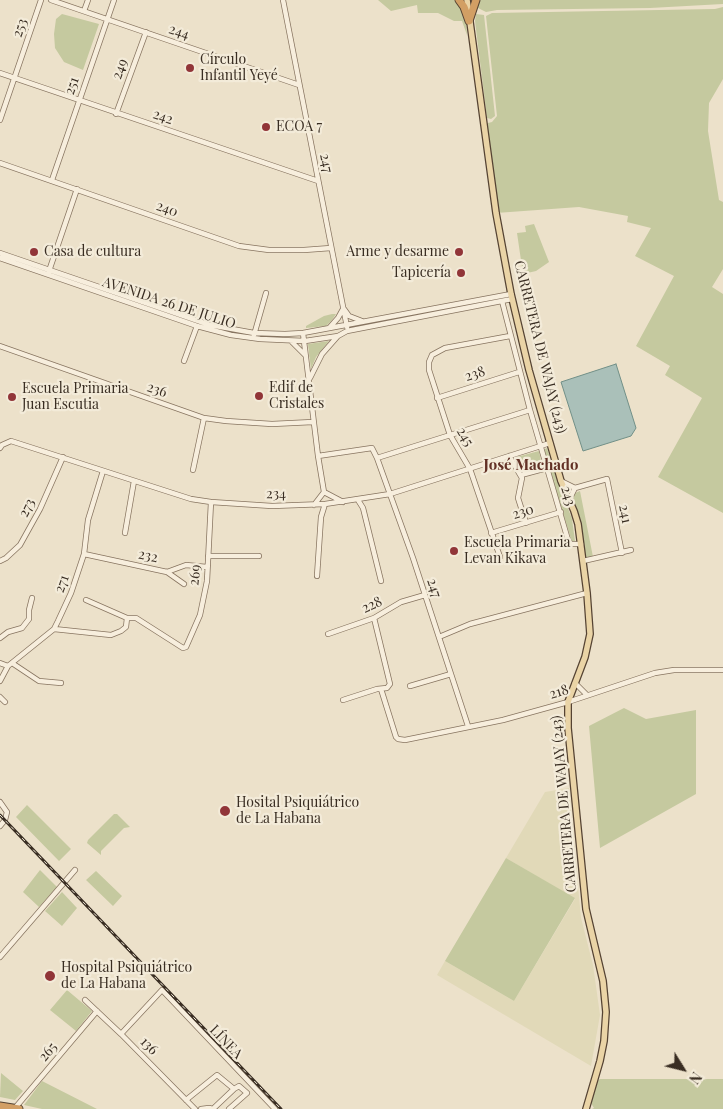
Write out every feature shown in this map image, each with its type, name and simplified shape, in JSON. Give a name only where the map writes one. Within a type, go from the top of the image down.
[{"type":"highway","points":[[459,0],[464,7],[469,21]]},
{"type":"highway","points":[[469,21],[476,0]]},
{"type":"highway","points":[[0,1106],[17,1108]]},
{"type":"main road","name":"CARRETERA DE WAJAY (243)","points":[[467,0],[496,213],[512,296],[529,370],[550,443],[561,481],[578,524],[587,593],[590,634],[585,657],[568,702],[568,728],[586,909],[603,981],[606,1012],[604,1041],[600,1061],[586,1109]]},
{"type":"street","name":"253","points":[[0,120],[41,0]]},
{"type":"street","name":"244","points":[[51,0],[299,85]]},
{"type":"street","points":[[84,11],[88,0]]},
{"type":"street","name":"251","points":[[52,180],[114,0]]},
{"type":"street","name":"247","points":[[283,0],[347,331]]},
{"type":"street","name":"249","points":[[116,114],[146,32]]},
{"type":"street","name":"242","points":[[0,73],[116,114],[318,181]]},
{"type":"street","name":"240","points":[[0,163],[240,246],[269,250],[331,248]]},
{"type":"street","points":[[48,272],[77,190]]},
{"type":"street","name":"AVENIDA 26 DE JULIO","points":[[0,252],[48,272],[197,326],[231,335],[291,341],[338,336],[347,331],[502,301],[512,296]]},
{"type":"street","name":"AVENIDA 26 DE JULIO","points":[[0,258],[210,325],[254,336],[303,332],[438,307],[512,296]]},
{"type":"street","points":[[254,336],[266,293]]},
{"type":"street","name":"243","points":[[502,301],[530,410],[568,540],[572,544],[581,544]]},
{"type":"street","points":[[438,307],[439,313]]},
{"type":"street","points":[[328,328],[338,318],[343,308],[349,316],[363,321]]},
{"type":"street","points":[[184,361],[197,326]]},
{"type":"street","points":[[303,332],[313,422],[324,492],[314,505]]},
{"type":"street","points":[[309,379],[322,354],[338,336]]},
{"type":"street","name":"245","points":[[500,557],[470,468],[450,435],[429,370],[432,355],[445,348],[510,336]]},
{"type":"street","points":[[291,341],[306,356]]},
{"type":"street","name":"236","points":[[0,346],[204,418],[272,424],[313,422]]},
{"type":"street","name":"238","points":[[437,398],[520,372]]},
{"type":"street","points":[[318,456],[372,448],[377,458],[530,410]]},
{"type":"street","points":[[194,470],[204,418]]},
{"type":"street","name":"234","points":[[1,446],[11,441],[192,499],[272,506],[325,504],[390,494],[550,443]]},
{"type":"street","points":[[509,456],[521,476],[522,483],[518,498],[526,523]]},
{"type":"street","name":"273","points":[[0,560],[6,558],[20,546],[40,509],[63,457]]},
{"type":"street","name":"247","points":[[377,458],[468,726]]},
{"type":"street","points":[[521,476],[547,468]]},
{"type":"street","name":"271","points":[[0,681],[10,664],[54,629],[71,593],[84,554],[88,520],[103,471]]},
{"type":"street","name":"241","points":[[575,488],[607,479],[622,553]]},
{"type":"street","points":[[124,533],[134,481]]},
{"type":"street","points":[[561,481],[575,488],[570,500]]},
{"type":"street","points":[[324,492],[344,502]]},
{"type":"street","points":[[358,500],[363,508],[381,581]]},
{"type":"street","name":"269","points":[[127,618],[136,618],[183,648],[186,647],[200,614],[207,581],[211,502]]},
{"type":"street","points":[[317,576],[321,517],[325,504]]},
{"type":"street","name":"230","points":[[491,533],[561,512]]},
{"type":"street","points":[[583,561],[631,550]]},
{"type":"street","name":"232","points":[[84,554],[167,572],[186,565],[207,567]]},
{"type":"street","points":[[208,556],[259,556]]},
{"type":"street","points":[[167,572],[184,584]]},
{"type":"street","points":[[439,637],[470,624],[587,593]]},
{"type":"street","name":"228","points":[[328,634],[374,618],[401,602],[425,595]]},
{"type":"street","points":[[0,638],[8,632],[22,628],[30,619],[29,610],[32,598]]},
{"type":"street","points":[[54,629],[111,635],[126,627],[127,618],[86,600]]},
{"type":"street","points":[[343,700],[389,687],[390,680],[374,618]]},
{"type":"street","points":[[0,662],[10,664],[39,681],[61,683]]},
{"type":"street","name":"218","points":[[381,689],[396,737],[401,740],[503,720],[568,702],[655,673],[674,670],[723,670]]},
{"type":"street","points":[[410,686],[451,674]]},
{"type":"street","points":[[575,683],[588,695]]},
{"type":"street","points":[[0,697],[5,702]]},
{"type":"street","points":[[0,802],[7,812],[5,820],[0,826]]},
{"type":"street","points":[[0,957],[75,870]]},
{"type":"street","name":"LÍNEA","points":[[121,1034],[162,990],[275,1109]]},
{"type":"street","name":"136","points":[[85,1000],[195,1109]]},
{"type":"street","name":"265","points":[[17,1108],[97,1011]]},
{"type":"street","points":[[186,1100],[217,1075],[234,1089]]},
{"type":"street","points":[[201,1109],[213,1108],[238,1086],[247,1093],[229,1109]]},
{"type":"shaded area","points":[[569,788],[581,918],[593,965],[600,1015],[591,1066],[437,975],[445,961],[514,1001],[575,899],[506,858],[545,792]]},
{"type":"green space","points":[[378,0],[456,0],[466,18],[467,35],[462,21],[454,21],[438,13],[418,13],[417,5],[391,11]]},
{"type":"green space","points":[[478,0],[723,0],[723,4],[650,8],[497,10],[486,12],[476,7]]},
{"type":"green space","points":[[723,7],[723,79],[709,103],[708,131],[719,200],[723,202],[723,269],[712,287],[723,294],[723,513],[658,477],[702,398],[665,375],[670,366],[636,346],[674,276],[635,256],[651,228],[627,222],[628,216],[579,207],[496,213],[484,124],[492,122],[497,116],[486,16],[492,13],[715,9]]},
{"type":"green space","points":[[62,14],[99,24],[83,70],[64,62],[55,48],[56,19]]},
{"type":"green space","points":[[476,14],[484,15],[495,116],[491,119],[487,118],[475,21]]},
{"type":"green space","points":[[534,224],[549,262],[536,271],[523,274],[517,233],[526,232],[525,226]]},
{"type":"green space","points":[[336,314],[326,326],[306,328],[306,326],[324,316]]},
{"type":"green space","points":[[329,341],[316,357],[311,369],[308,344]]},
{"type":"green space","points":[[547,448],[572,519],[575,541],[572,542],[543,450]]},
{"type":"green space","points":[[539,451],[542,466],[522,472],[513,458]]},
{"type":"green space","points":[[580,491],[593,557],[585,559],[581,520],[573,499],[575,493]]},
{"type":"green space","points":[[624,708],[646,719],[696,710],[696,794],[600,848],[589,726]]},
{"type":"green space","points":[[27,805],[71,849],[59,861],[16,817]]},
{"type":"green space","points":[[114,814],[117,814],[130,827],[124,828],[101,851],[101,855],[87,843]]},
{"type":"green space","points":[[506,858],[575,898],[514,1001],[445,961]]},
{"type":"green space","points":[[40,870],[57,887],[39,907],[23,892]]},
{"type":"green space","points":[[96,871],[122,896],[113,906],[86,880]]},
{"type":"green space","points":[[62,892],[77,908],[62,926],[45,911]]},
{"type":"green space","points":[[67,990],[92,1011],[76,1031],[50,1010]]},
{"type":"green space","points":[[1,1073],[23,1091],[15,1100],[0,1097]]},
{"type":"green space","points":[[600,1079],[723,1079],[723,1109],[592,1109],[594,1108],[591,1103],[597,1081]]},
{"type":"green space","points":[[42,1081],[97,1109],[42,1109],[24,1105]]},
{"type":"water","points":[[616,364],[636,428],[631,436],[583,451],[561,382]]},
{"type":"railway","points":[[0,815],[281,1109]]},
{"type":"place","name":"Círculo Infantil Yeyé","points":[[190,68]]},
{"type":"place","name":"ECOA 7","points":[[266,127]]},
{"type":"place","name":"Casa de cultura","points":[[34,252]]},
{"type":"place","name":"Arme y desarme","points":[[459,252]]},
{"type":"place","name":"Tapicería","points":[[461,273]]},
{"type":"place","name":"Edif de Cristales","points":[[259,396]]},
{"type":"place","name":"Escuela Primaria Juan Escutia","points":[[12,397]]},
{"type":"place","name":"Escuela Primaria Levan Kikava","points":[[454,551]]},
{"type":"place","name":"Hosital Psiquiátrico de La Habana","points":[[225,811]]},
{"type":"place","name":"Hospital Psiquiátrico de La Habana","points":[[50,976]]},
{"type":"district","name":"José Machado","points":[[531,465]]}]
